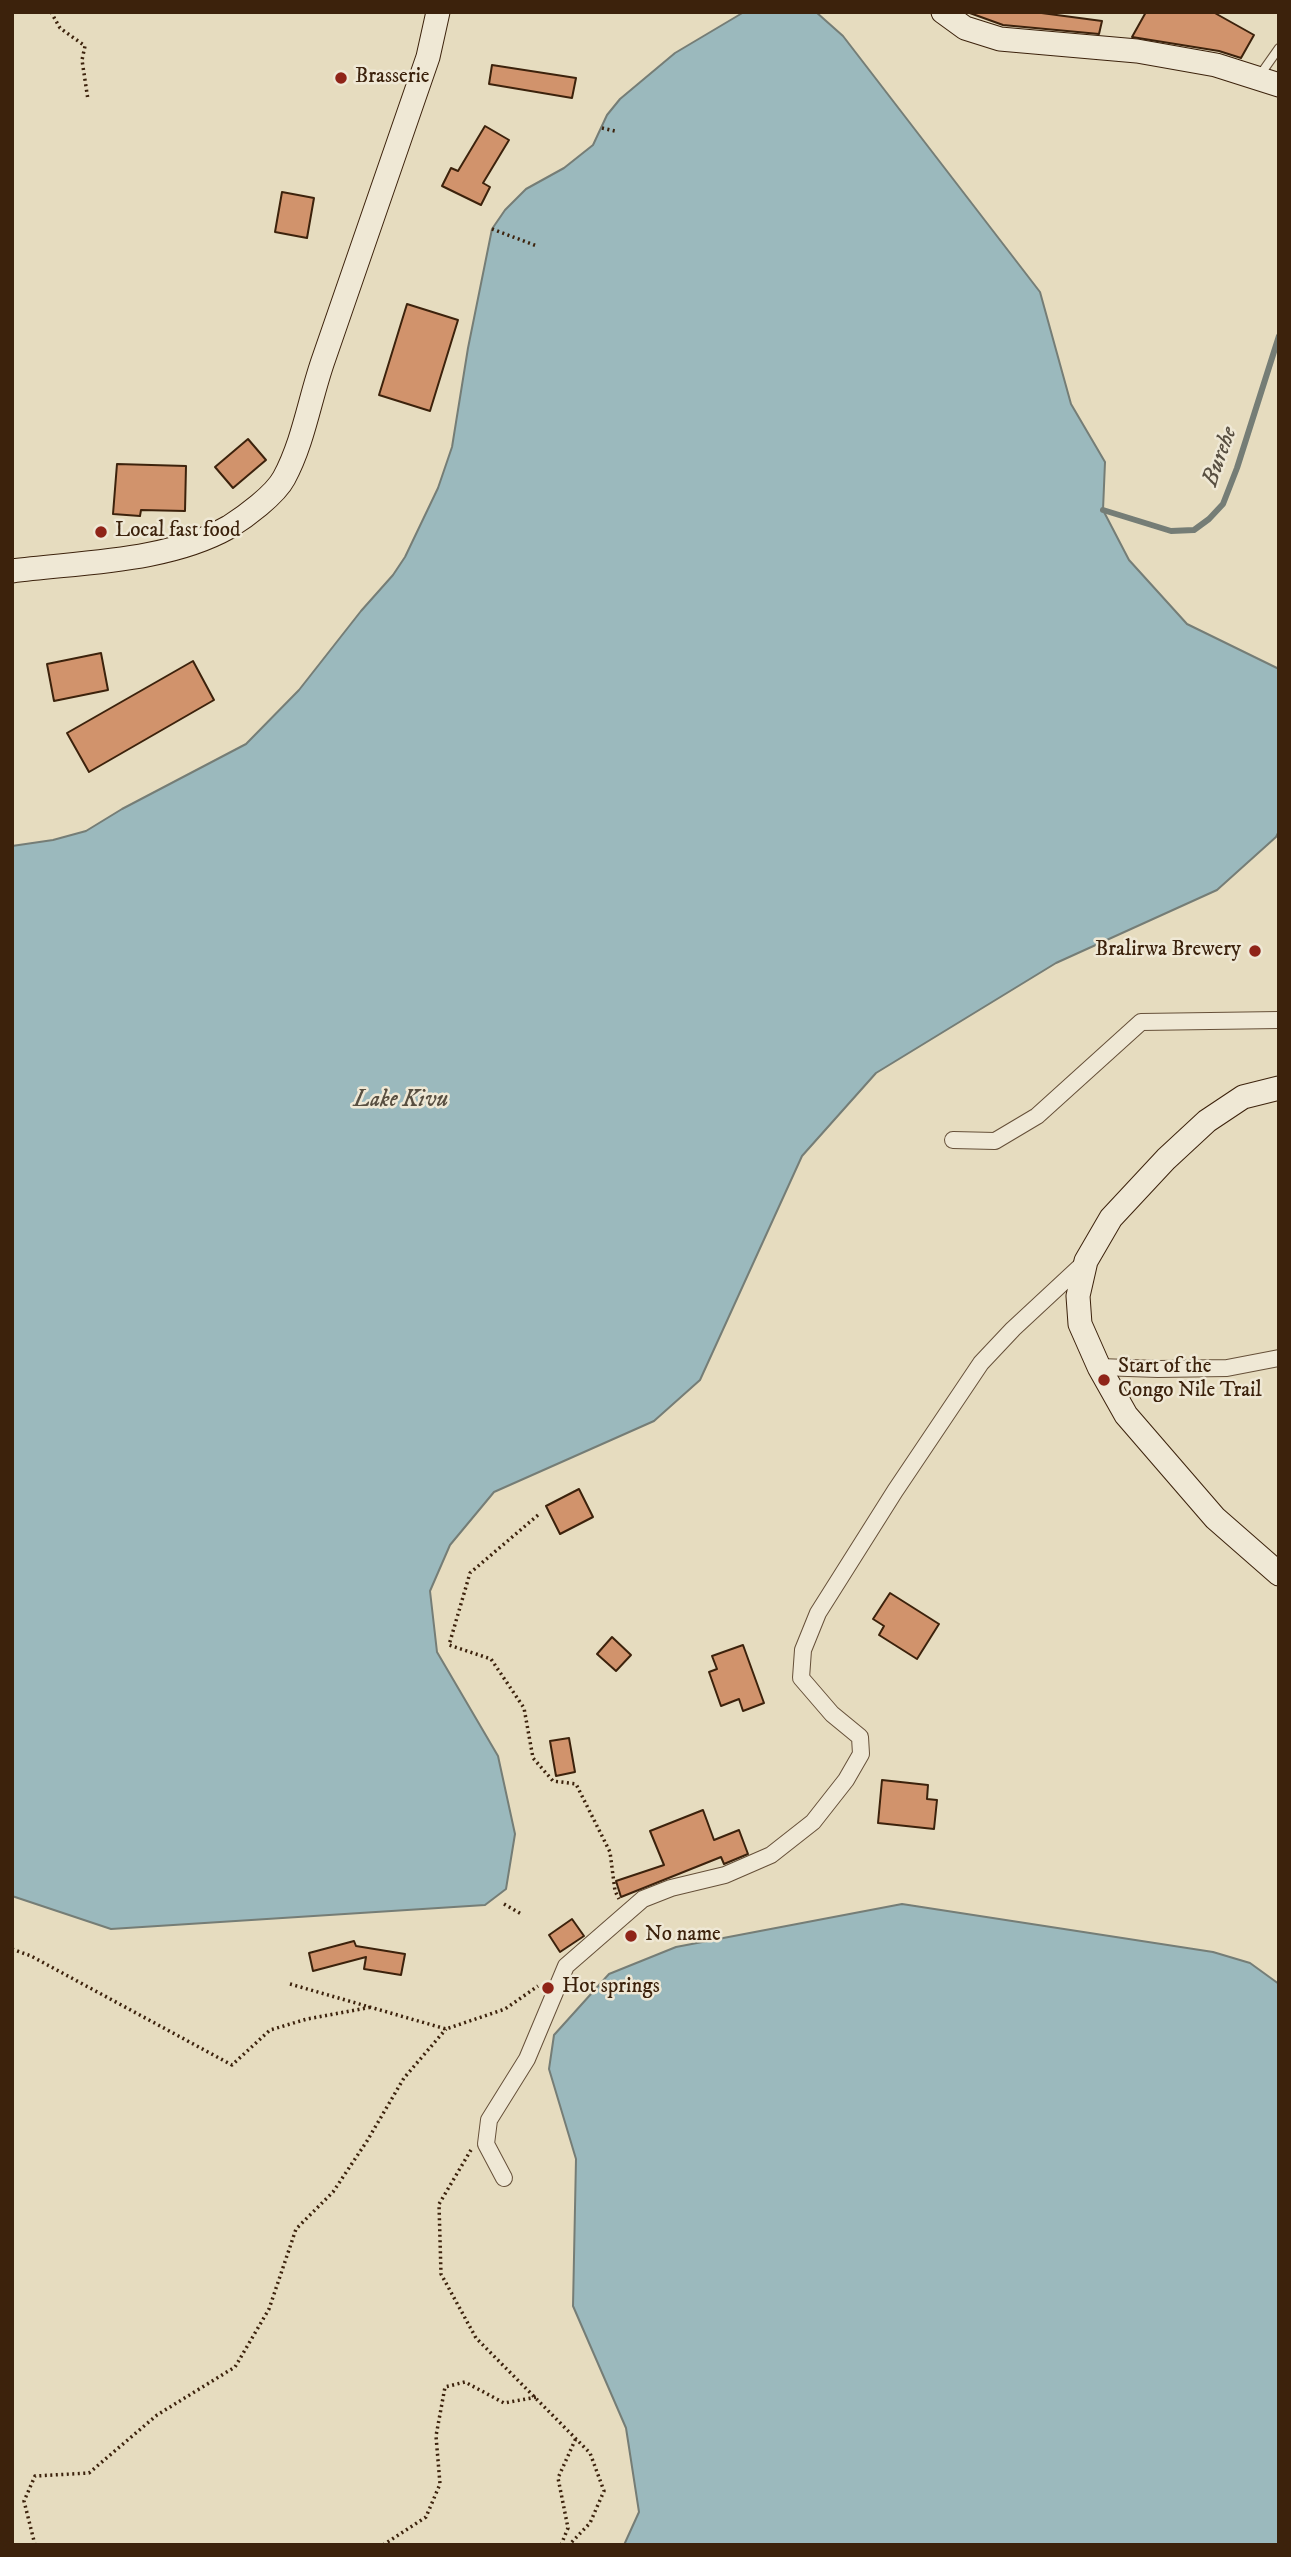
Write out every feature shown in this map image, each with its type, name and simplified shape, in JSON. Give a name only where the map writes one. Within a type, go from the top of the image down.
[{"type":"main road","points":[[12,570],[145,555],[197,542],[230,526],[256,508],[282,481],[294,457],[318,374],[428,58],[438,12]]},
{"type":"main road","points":[[943,12],[965,28],[1000,39],[1138,51],[1216,65],[1269,81]]},
{"type":"main road","points":[[1279,1088],[1243,1097],[1207,1121],[1166,1158],[1111,1218],[1086,1261],[1079,1296],[1080,1324],[1099,1367],[1126,1415],[1215,1518],[1279,1574]]},
{"type":"street","points":[[953,1140],[995,1141],[1037,1116],[1141,1022],[1279,1020]]},
{"type":"street","points":[[504,2178],[486,2144],[489,2120],[527,2059],[566,1966],[643,1899],[671,1888],[725,1875],[771,1855],[813,1822],[846,1780],[861,1754],[860,1737],[832,1714],[802,1678],[803,1650],[818,1613],[895,1491],[981,1363],[1086,1261]]},
{"type":"street","points":[[1099,1367],[1227,1368],[1279,1359]]},
{"type":"lane","points":[[1269,81],[1279,48]]},
{"type":"path","points":[[51,12],[60,28],[85,46],[82,60],[88,100]]},
{"type":"path","points":[[602,128],[615,131]]},
{"type":"path","points":[[492,229],[537,246]]},
{"type":"path","points":[[538,1515],[470,1573],[449,1645],[491,1659],[524,1708],[533,1758],[553,1781],[576,1784],[610,1852],[615,1891],[626,1914]]},
{"type":"path","points":[[504,1904],[523,1915]]},
{"type":"path","points":[[12,1949],[30,1956],[232,2065],[270,2030],[307,2019],[372,2007]]},
{"type":"path","points":[[35,2545],[24,2501],[35,2476],[89,2473],[157,2415],[235,2368],[270,2309],[296,2229],[333,2192],[404,2078],[446,2029],[505,2009],[566,1966]]},
{"type":"path","points":[[290,1984],[446,2029]]},
{"type":"path","points":[[489,2120],[439,2204],[441,2274],[476,2339],[537,2397],[590,2453],[604,2491],[590,2522],[569,2545]]},
{"type":"path","points":[[383,2545],[426,2517],[440,2484],[436,2436],[445,2387],[465,2382],[504,2403],[537,2397]]},
{"type":"path","points":[[561,2545],[568,2528],[558,2478],[576,2438]]},
{"type":"water","name":"Lake Kivu","points":[[744,12],[816,12],[843,36],[1040,292],[1071,404],[1105,462],[1103,510],[1129,560],[1187,624],[1279,669],[1279,831],[1276,837],[1217,890],[1056,963],[876,1073],[802,1156],[700,1380],[654,1421],[494,1492],[450,1545],[430,1591],[437,1652],[498,1756],[515,1834],[506,1889],[485,1905],[111,1929],[12,1896],[12,846],[53,840],[86,831],[122,809],[246,744],[299,690],[393,575],[405,557],[438,488],[452,447],[468,348],[492,229],[505,210],[526,189],[564,168],[593,145],[607,115],[620,99],[675,53]]},
{"type":"water","points":[[902,1904],[1213,1952],[1250,1963],[1279,1984],[1279,2545],[624,2545],[639,2512],[626,2428],[573,2306],[576,2159],[549,2069],[554,2035],[609,1974],[676,1947]]},
{"type":"building","points":[[967,12],[1034,12],[1102,21],[1099,34],[1003,25]]},
{"type":"building","points":[[1146,12],[1213,12],[1254,35],[1241,58],[1219,51],[1132,37]]},
{"type":"building","points":[[492,65],[576,78],[572,98],[489,84]]},
{"type":"building","points":[[485,126],[509,140],[483,183],[490,187],[481,205],[442,186],[451,168],[458,171]]},
{"type":"building","points":[[282,192],[314,198],[307,238],[275,232]]},
{"type":"building","points":[[407,304],[458,320],[430,411],[379,395]]},
{"type":"building","points":[[248,439],[266,460],[233,488],[215,467]]},
{"type":"building","points":[[117,464],[186,466],[185,511],[141,510],[140,516],[113,514]]},
{"type":"building","points":[[101,653],[108,690],[54,701],[47,664]]},
{"type":"building","points":[[193,661],[214,700],[89,772],[67,733]]},
{"type":"building","points":[[579,1489],[593,1517],[560,1534],[546,1506]]},
{"type":"building","points":[[890,1593],[939,1624],[917,1659],[879,1635],[884,1626],[873,1619]]},
{"type":"building","points":[[612,1637],[631,1655],[616,1671],[597,1654]]},
{"type":"building","points":[[743,1645],[764,1703],[743,1711],[739,1699],[721,1706],[709,1672],[717,1669],[712,1656]]},
{"type":"building","points":[[569,1738],[575,1772],[556,1776],[550,1741]]},
{"type":"building","points":[[882,1780],[928,1785],[927,1799],[937,1800],[934,1829],[878,1823]]},
{"type":"building","points":[[703,1810],[714,1840],[739,1830],[748,1854],[724,1864],[721,1857],[621,1897],[616,1881],[664,1865],[650,1831]]},
{"type":"building","points":[[572,1919],[584,1936],[560,1952],[549,1935]]},
{"type":"building","points":[[354,1941],[356,1946],[405,1954],[401,1975],[364,1969],[366,1957],[313,1971],[309,1953]]},
{"type":"waterway","name":"Burehe","points":[[1103,510],[1171,531],[1194,530],[1209,519],[1223,504],[1237,468],[1279,336]]},
{"type":"place","name":"Brasserie","points":[[341,78]]},
{"type":"place","name":"Local fast food","points":[[101,532]]},
{"type":"place","name":"Bralirwa Brewery","points":[[1255,951]]},
{"type":"place","name":"Start of the Congo Nile Trail","points":[[1104,1380]]},
{"type":"place","name":"No name","points":[[631,1936]]},
{"type":"place","name":"Hot springs","points":[[548,1988]]}]
